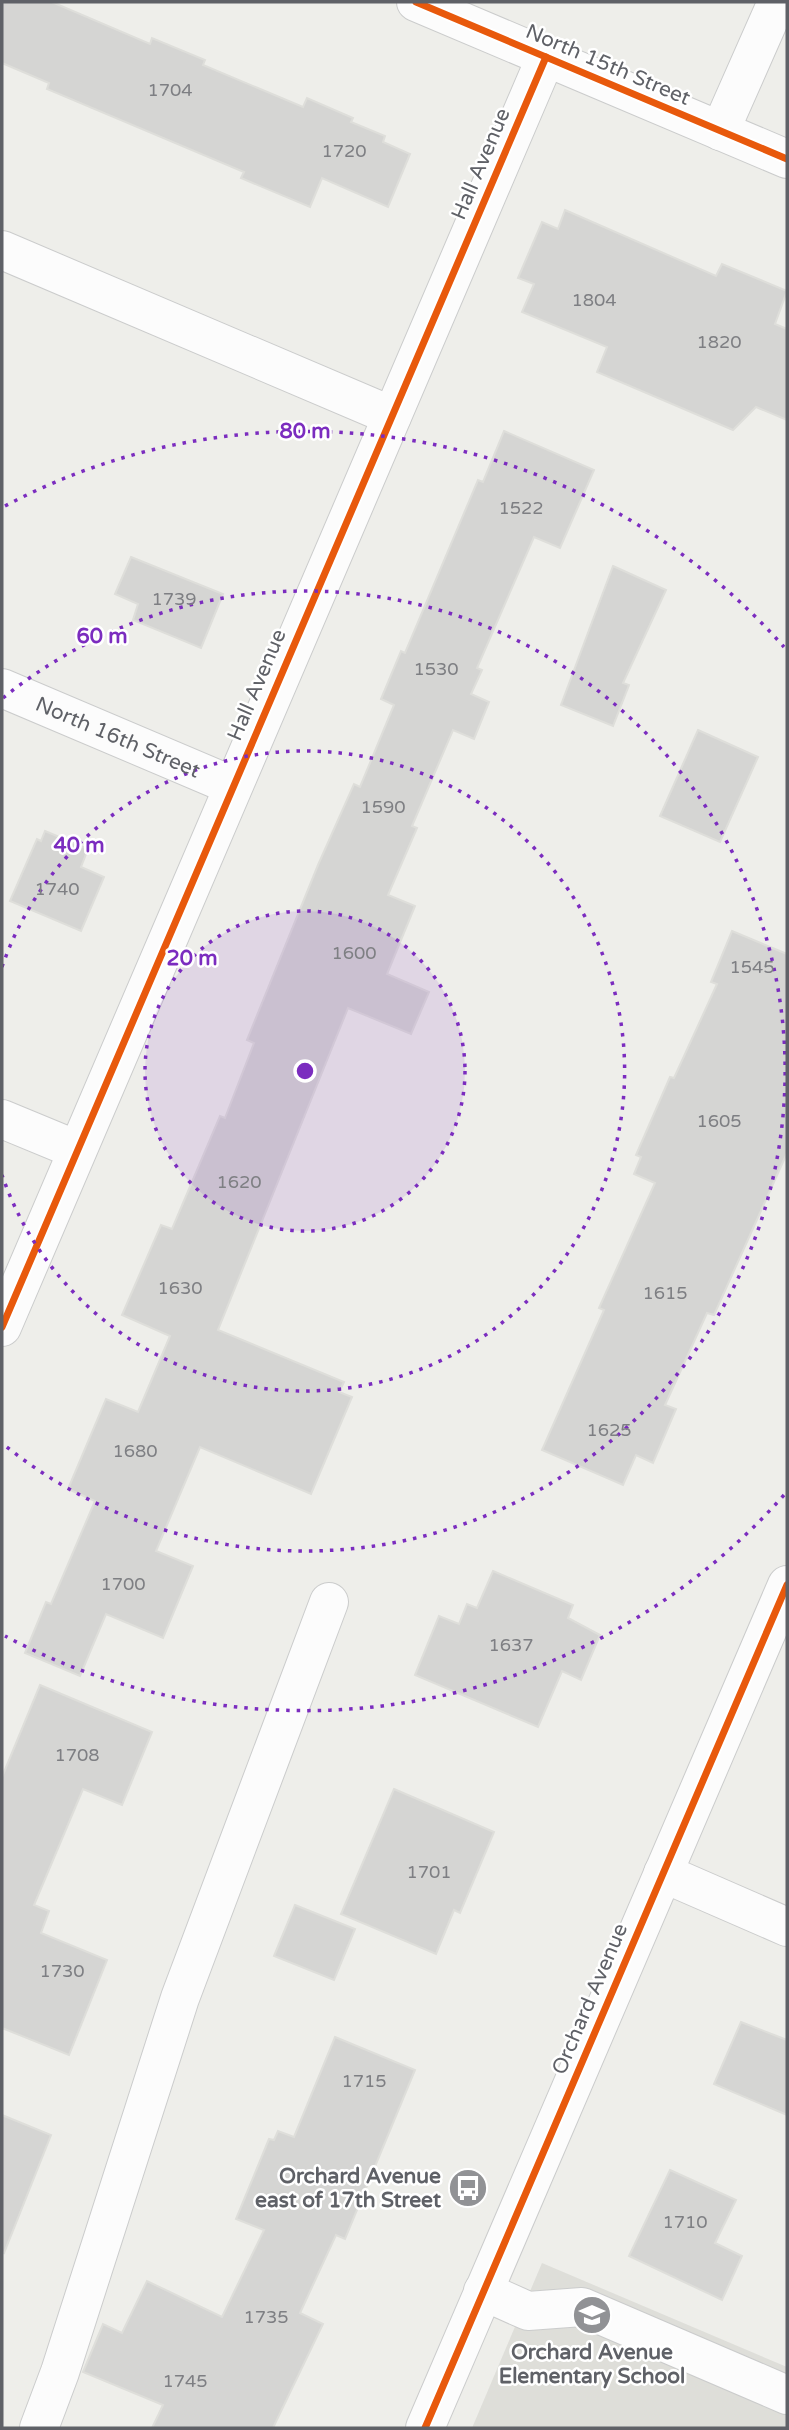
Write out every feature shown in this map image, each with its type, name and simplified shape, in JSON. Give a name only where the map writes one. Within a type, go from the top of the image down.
[{"type":"street","name":"North 15th Street","points":[[416,2],[787,159]]},
{"type":"street","points":[[720,131],[777,2]]},
{"type":"street","name":"Hall Avenue","points":[[2,1327],[546,57]]},
{"type":"street","points":[[2,250],[392,416]]},
{"type":"street","name":"North 16th Street","points":[[2,688],[233,786]]},
{"type":"street","points":[[2,1119],[77,1150]]},
{"type":"street","name":"Orchard Avenue","points":[[425,2428],[787,1585]]},
{"type":"street","points":[[38,2428],[64,2360],[180,1998],[328,1602]]},
{"type":"street","points":[[663,1873],[787,1927]]},
{"type":"street","points":[[483,2291],[528,2311],[582,2307],[787,2395]]},
{"type":"shaded area","name":"Orchard Avenue Elementary School","points":[[542,2263],[787,2367],[787,2428],[472,2428]]},
{"type":"building","points":[[2,2],[52,2],[150,44],[152,38],[205,60],[203,65],[303,107],[307,98],[353,118],[351,122],[385,136],[383,142],[410,154],[388,207],[322,178],[310,207],[241,178],[244,172],[47,89],[49,83],[2,63]]},
{"type":"building","points":[[565,210],[716,276],[722,264],[787,291],[775,324],[787,329],[787,420],[756,407],[733,430],[597,372],[607,347],[522,312],[534,284],[518,278],[542,222],[558,229]]},
{"type":"building","points":[[504,431],[594,470],[560,548],[534,537],[477,668],[482,670],[471,694],[489,702],[474,739],[453,730],[412,826],[417,828],[388,895],[415,906],[387,974],[429,992],[411,1034],[348,1008],[218,1330],[344,1382],[339,1392],[352,1397],[311,1494],[200,1447],[156,1551],[193,1566],[163,1638],[106,1614],[80,1676],[25,1653],[46,1602],[51,1604],[95,1501],[68,1489],[106,1399],[138,1412],[170,1336],[122,1315],[161,1225],[172,1229],[220,1116],[225,1118],[254,1043],[247,1040],[318,865],[354,784],[360,787],[394,705],[381,699],[401,651],[405,653],[478,480],[483,482]]},
{"type":"building","points":[[131,557],[223,594],[201,648],[133,620],[138,604],[115,594]]},
{"type":"building","points":[[613,566],[666,590],[623,683],[629,685],[613,726],[561,705]]},
{"type":"building","points":[[698,730],[758,757],[720,842],[660,816]]},
{"type":"building","points":[[45,831],[88,849],[81,867],[104,877],[81,931],[10,901],[37,839],[41,841]]},
{"type":"building","points":[[732,931],[787,954],[787,1153],[714,1315],[707,1313],[665,1405],[676,1409],[653,1463],[636,1455],[623,1485],[542,1450],[604,1310],[599,1308],[655,1183],[634,1174],[641,1157],[636,1155],[670,1077],[674,1078],[717,984],[711,982]]},
{"type":"building","points":[[493,1571],[573,1605],[568,1618],[600,1635],[581,1680],[562,1671],[538,1727],[415,1675],[439,1616],[459,1624],[467,1604],[477,1608]]},
{"type":"building","points":[[40,1685],[152,1732],[122,1805],[83,1789],[34,1905],[49,1911],[41,1933],[107,1960],[69,2055],[2,2028],[2,1777]]},
{"type":"building","points":[[394,1789],[494,1832],[460,1913],[454,1910],[436,1954],[341,1914]]},
{"type":"building","points":[[295,1905],[355,1929],[334,1980],[274,1956]]},
{"type":"building","points":[[741,2022],[787,2040],[787,2115],[714,2084]]},
{"type":"building","points":[[335,2037],[415,2070],[345,2239],[336,2235],[300,2313],[323,2324],[273,2428],[152,2428],[163,2405],[83,2372],[103,2324],[122,2333],[147,2281],[222,2317],[264,2230],[236,2219],[269,2139],[274,2140],[278,2131],[294,2137]]},
{"type":"building","points":[[2,2115],[51,2135],[4,2253],[2,2252]]},
{"type":"building","points":[[670,2170],[736,2200],[715,2243],[742,2256],[722,2300],[629,2256]]},
{"type":"cycle path","points":[[416,2],[787,159]]},
{"type":"cycle path","points":[[2,1327],[546,57]]},
{"type":"cycle path","points":[[425,2428],[787,1585]]},
{"type":"place","name":"Orchard Avenue east of 17th Street","points":[[468,2188]]},
{"type":"place","name":"Orchard Avenue Elementary School","points":[[592,2315]]}]
